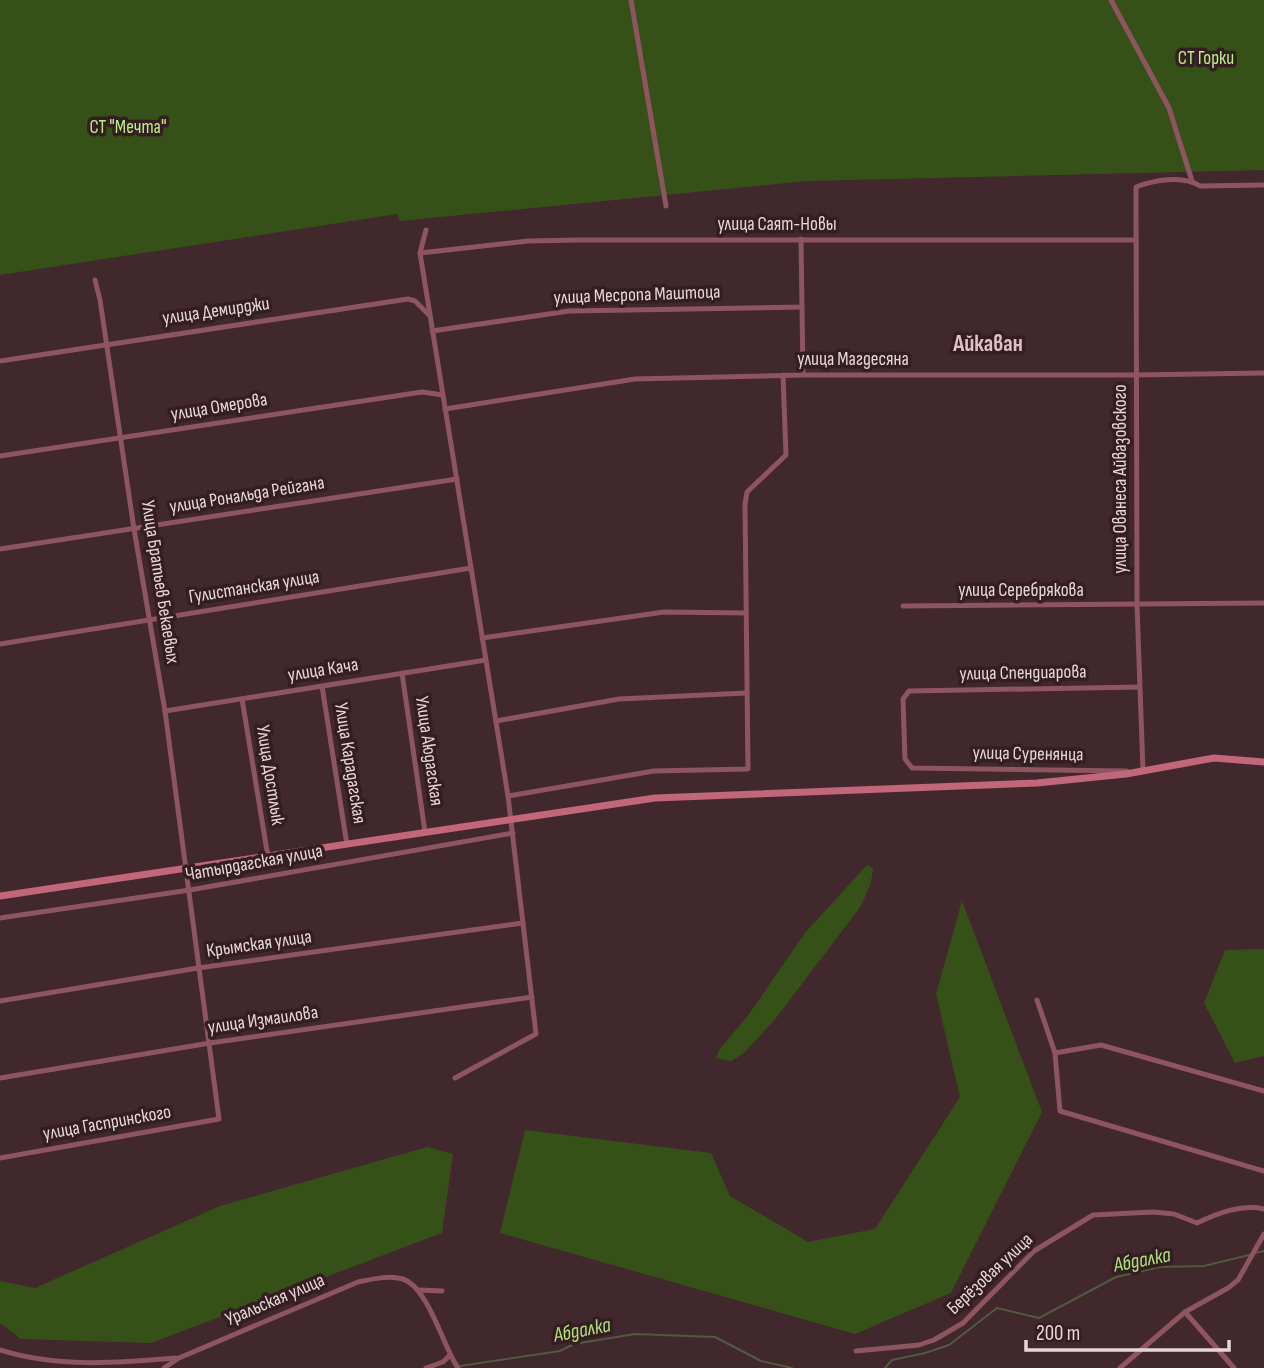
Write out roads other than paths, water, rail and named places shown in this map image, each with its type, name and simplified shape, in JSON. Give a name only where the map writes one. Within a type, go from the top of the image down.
[{"type":"main road","points":[[0,897],[655,798],[1037,783],[1143,771],[1214,758],[1264,762]]},
{"type":"street","points":[[631,0],[666,206]]},
{"type":"street","points":[[1111,0],[1169,108],[1192,181],[1200,186],[1264,185]]},
{"type":"street","name":"улица Ованеса Айвазовского","points":[[1143,771],[1137,606],[1136,187],[1148,182],[1192,181]]},
{"type":"street","points":[[426,230],[420,253],[508,796],[536,1034],[455,1078]]},
{"type":"street","points":[[801,239],[803,375]]},
{"type":"street","name":"улица Саят-Новы","points":[[420,253],[528,241],[1136,240]]},
{"type":"street","name":"Улица Братьев Бекаевых","points":[[95,280],[165,711],[219,1119]]},
{"type":"street","name":"улица Демирджи","points":[[0,361],[408,299],[415,301],[430,317]]},
{"type":"street","name":"улица Месропа Маштоца","points":[[432,331],[569,311],[802,307]]},
{"type":"street","name":"улица Магдесяна","points":[[445,409],[635,379],[783,375],[1135,376],[1264,373]]},
{"type":"street","points":[[508,796],[654,771],[748,769],[745,504],[747,492],[786,455],[783,375]]},
{"type":"street","name":"улица Омерова","points":[[0,456],[422,392],[443,395]]},
{"type":"street","name":"улица Рональда Рейгана","points":[[0,549],[457,479]]},
{"type":"street","name":"Гулистанская улица","points":[[0,644],[471,568]]},
{"type":"street","name":"улица Серебрякова","points":[[904,606],[1264,603]]},
{"type":"street","points":[[482,638],[664,612],[746,613]]},
{"type":"street","name":"улица Кача","points":[[165,711],[486,660]]},
{"type":"street","name":"Улица Аюдагская","points":[[402,673],[425,832]]},
{"type":"street","name":"Улица Карадагская","points":[[322,686],[346,845]]},
{"type":"street","name":"улица Спендиарова","points":[[912,768],[905,758],[903,699],[908,691],[1139,687]]},
{"type":"street","points":[[496,721],[619,699],[747,693]]},
{"type":"street","name":"Улица Достлык","points":[[242,699],[268,857]]},
{"type":"street","name":"улица Суренянца","points":[[912,768],[1143,771]]},
{"type":"street","name":"Чатырдагская улица","points":[[0,918],[190,890],[513,834]]},
{"type":"street","name":"Крымская улица","points":[[0,1001],[198,968],[523,923]]},
{"type":"street","name":"улица Измаилова","points":[[0,1078],[210,1043],[531,997]]},
{"type":"street","points":[[1037,1000],[1055,1054],[1060,1111],[1264,1171]]},
{"type":"street","points":[[1055,1054],[1101,1045],[1264,1091]]},
{"type":"street","name":"улица Гаспринского","points":[[0,1158],[219,1119]]},
{"type":"street","name":"Берёзовая улица","points":[[856,1351],[919,1345],[963,1323],[1034,1251],[1093,1215],[1153,1212],[1174,1214],[1197,1223],[1224,1211],[1247,1207],[1264,1209]]},
{"type":"street","points":[[1120,1368],[1185,1312],[1228,1288],[1247,1267],[1264,1234]]},
{"type":"street","name":"Уральская улица","points":[[164,1368],[179,1358],[358,1282],[382,1277],[403,1279],[419,1290]]},
{"type":"street","points":[[442,1291],[419,1290],[450,1357],[458,1368]]},
{"type":"street","points":[[1185,1312],[1234,1368]]},
{"type":"street","points":[[0,1350],[25,1358],[120,1363],[179,1358]]},
{"type":"street","points":[[426,1368],[450,1357]]},
{"type":"waterway","name":"Абдалка","points":[[1255,1253],[1264,1251]]},
{"type":"waterway","name":"Абдалка","points":[[885,1368],[892,1360],[949,1345],[997,1308],[1039,1318],[1116,1277],[1160,1267],[1204,1266],[1249,1255]]},
{"type":"waterway","name":"Абдалка","points":[[460,1366],[560,1351],[574,1344],[635,1334],[715,1337],[761,1361],[792,1368]]},
{"type":"district","name":"Айкаван","points":[[988,344]]},
{"type":"park label","name":"СТ Горки","points":[[1206,58]]},
{"type":"park label","name":"СТ \"Мечта\"","points":[[128,127]]}]
